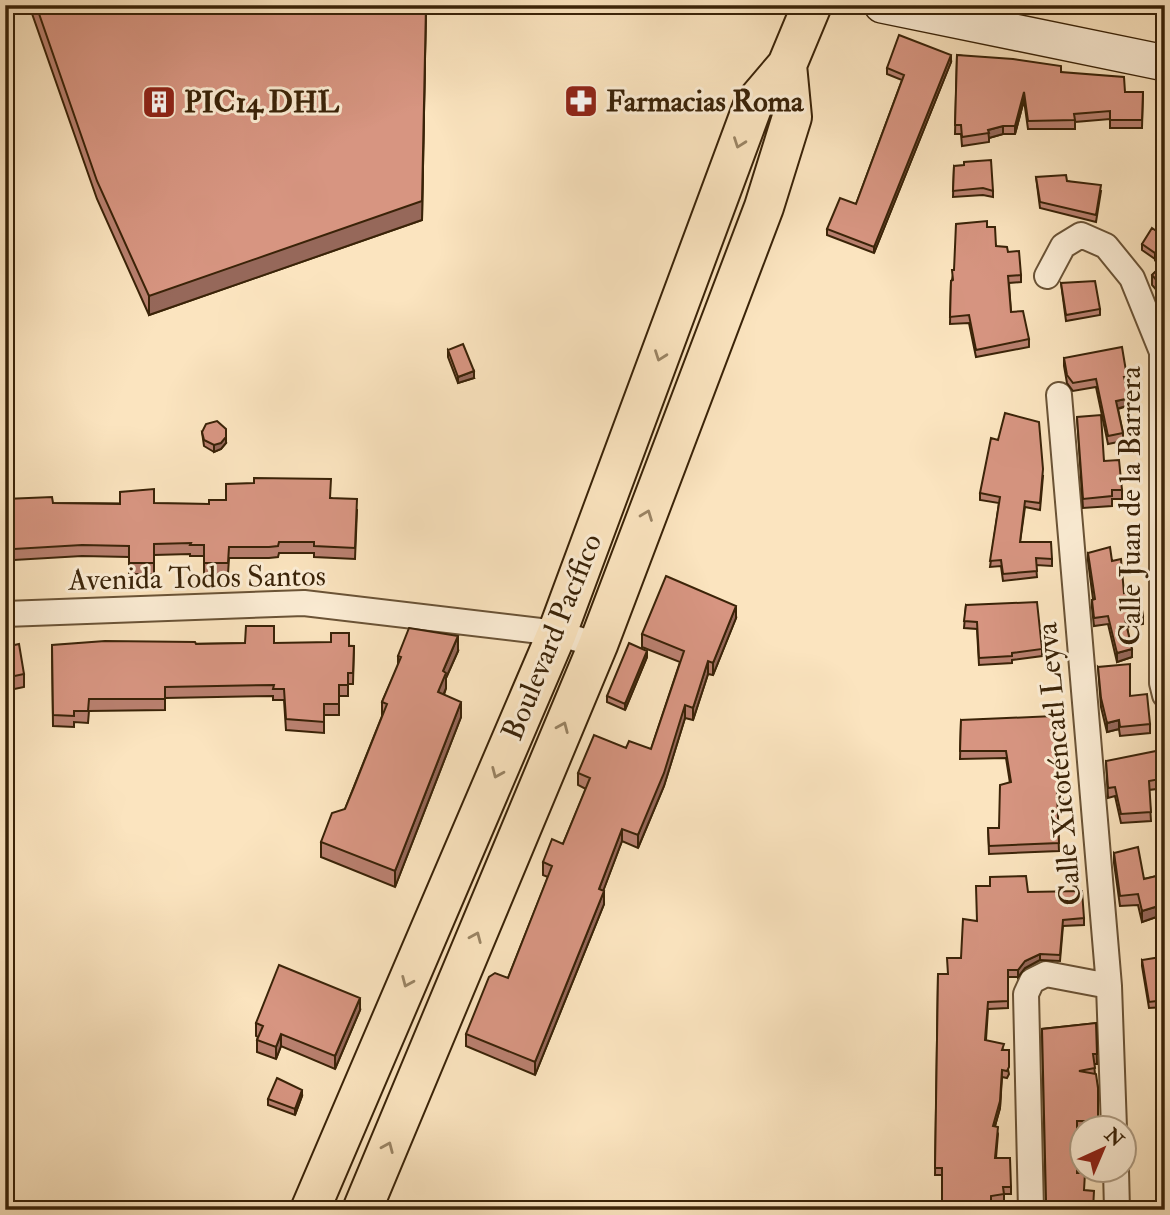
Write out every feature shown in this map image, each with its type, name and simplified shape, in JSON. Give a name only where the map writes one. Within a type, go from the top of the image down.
[{"type":"main road","name":"Boulevard Pacífico","points":[[310,1210],[557,633],[753,105],[787,65],[812,5]]},
{"type":"main road","name":"Boulevard Pacífico","points":[[362,1210],[598,645],[768,194],[792,117],[787,65]]},
{"type":"street","points":[[882,5],[1165,63]]},
{"type":"street","name":"Calle Juan de la Barrera","points":[[1047,276],[1063,246],[1081,235],[1106,246],[1132,278],[1162,352],[1162,683],[1165,695]]},
{"type":"street","name":"Calle Xicoténcatl Leyva","points":[[1059,395],[1110,986],[1114,1114]]},
{"type":"street","name":"Avenida Todos Santos","points":[[5,614],[304,603],[557,633],[598,645]]},
{"type":"street","points":[[1031,1210],[1026,995],[1032,981],[1046,974],[1110,986]]},
{"type":"street","points":[[1116,1184],[1117,1210]]},
{"type":"building","points":[[36,5],[426,5],[422,201],[149,296],[97,181]]},
{"type":"building","points":[[899,35],[951,55],[874,247],[827,229],[840,198],[856,204],[904,75],[887,68]]},
{"type":"building","points":[[957,55],[1013,59],[1061,66],[1061,72],[1124,77],[1125,92],[1143,92],[1142,120],[1110,120],[1110,111],[1074,114],[1075,120],[1028,121],[1024,92],[1015,126],[1003,126],[988,130],[989,133],[962,137],[961,125],[955,125]]},
{"type":"building","points":[[991,160],[993,191],[983,188],[953,191],[954,166],[964,165],[964,162]]},
{"type":"building","points":[[1066,175],[1067,181],[1101,185],[1096,215],[1040,202],[1036,177]]},
{"type":"building","points":[[987,221],[987,227],[995,227],[996,246],[1007,247],[1008,252],[1019,251],[1021,275],[1008,276],[1011,312],[1023,311],[1029,339],[976,350],[969,315],[950,317],[951,281],[956,224]]},
{"type":"building","points":[[1152,228],[1165,237],[1155,253],[1142,244]]},
{"type":"building","points":[[1165,263],[1165,290],[1152,275]]},
{"type":"building","points":[[1095,281],[1100,309],[1066,315],[1061,283]]},
{"type":"building","points":[[463,344],[474,371],[458,377],[448,350]]},
{"type":"building","points":[[1122,347],[1127,377],[1124,377],[1130,398],[1116,401],[1123,433],[1108,436],[1096,379],[1073,383],[1067,375],[1064,358]]},
{"type":"building","points":[[1005,413],[1039,422],[1043,469],[1040,503],[1025,501],[1020,542],[1051,542],[1052,559],[1036,558],[1037,571],[1003,574],[1001,560],[990,561],[1000,497],[980,493],[991,438],[998,440]]},
{"type":"building","points":[[1101,415],[1104,461],[1119,460],[1122,490],[1112,490],[1112,496],[1083,499],[1077,417]]},
{"type":"building","points":[[217,421],[226,429],[226,437],[221,443],[214,445],[204,440],[202,432],[206,424]]},
{"type":"building","points":[[254,478],[331,479],[330,498],[357,499],[355,548],[314,546],[314,542],[279,542],[278,546],[269,547],[229,547],[228,563],[204,563],[204,545],[154,544],[154,563],[129,563],[129,546],[5,548],[5,499],[52,497],[53,503],[120,504],[120,492],[154,489],[154,503],[209,504],[209,500],[226,500],[226,484],[254,483]]},
{"type":"building","points":[[1110,547],[1112,561],[1121,559],[1124,593],[1139,591],[1143,616],[1125,619],[1132,649],[1117,653],[1108,616],[1094,618],[1092,600],[1095,599],[1088,553]]},
{"type":"building","points":[[666,576],[736,606],[713,663],[708,661],[693,708],[685,705],[664,773],[638,835],[622,829],[599,889],[604,891],[535,1062],[466,1034],[489,977],[495,973],[508,978],[552,866],[543,862],[552,839],[563,844],[590,778],[578,773],[594,735],[626,748],[629,741],[651,749],[684,651],[642,634]]},
{"type":"building","points":[[1037,602],[1042,649],[1012,653],[1012,656],[979,658],[977,622],[964,621],[966,605]]},
{"type":"building","points":[[246,626],[274,626],[274,643],[331,642],[331,633],[349,633],[349,646],[354,646],[353,673],[348,673],[348,685],[339,685],[339,704],[324,704],[324,722],[286,719],[284,689],[273,689],[274,685],[165,687],[165,699],[89,699],[88,711],[74,711],[74,716],[53,715],[52,645],[105,641],[245,643]]},
{"type":"building","points":[[409,628],[458,636],[443,671],[446,673],[438,692],[461,702],[395,871],[321,842],[332,813],[345,809],[387,704],[382,702],[401,657],[398,656]]},
{"type":"building","points":[[629,643],[647,651],[625,704],[607,696]]},
{"type":"building","points":[[19,644],[24,674],[5,678],[5,647]]},
{"type":"building","points":[[1130,664],[1130,696],[1147,694],[1150,724],[1120,727],[1119,720],[1107,723],[1098,667]]},
{"type":"building","points":[[1054,716],[1058,763],[1062,763],[1063,792],[1057,792],[1059,843],[989,846],[988,828],[999,828],[1000,785],[1011,782],[1006,751],[960,751],[961,720]]},
{"type":"building","points":[[1161,750],[1165,778],[1149,781],[1151,812],[1121,814],[1115,787],[1108,788],[1106,761]]},
{"type":"building","points":[[1138,847],[1144,879],[1165,874],[1165,904],[1142,911],[1138,894],[1120,896],[1114,853]]},
{"type":"building","points":[[1026,876],[1028,892],[1082,891],[1084,918],[1063,920],[1060,955],[1040,954],[1025,961],[1018,970],[1008,970],[1008,1001],[988,1002],[985,1040],[1004,1044],[1002,1050],[1009,1050],[1009,1067],[1007,1071],[1002,1070],[1000,1101],[993,1126],[998,1127],[995,1158],[1010,1158],[1011,1187],[1003,1187],[1004,1194],[991,1196],[991,1210],[940,1210],[942,1168],[935,1168],[938,974],[948,974],[947,958],[961,958],[963,919],[977,921],[976,886],[990,886],[990,877]]},
{"type":"building","points":[[1161,957],[1165,1000],[1149,1002],[1142,960]]},
{"type":"building","points":[[279,965],[360,998],[335,1056],[281,1034],[276,1047],[257,1040],[263,1026],[256,1023]]},
{"type":"building","points":[[1096,1023],[1097,1054],[1093,1054],[1095,1068],[1079,1071],[1096,1074],[1098,1114],[1068,1114],[1068,1184],[1084,1184],[1084,1190],[1094,1191],[1093,1210],[1045,1210],[1042,1029]]},
{"type":"building","points":[[277,1078],[302,1090],[295,1109],[268,1099]]},
{"type":"building","points":[[1136,1201],[1162,1202],[1162,1210],[1136,1210]]},
{"type":"place","name":"Farmacias Roma","points":[[581,101]]},
{"type":"place","name":"PIC14 DHL","points":[[159,102]]}]
